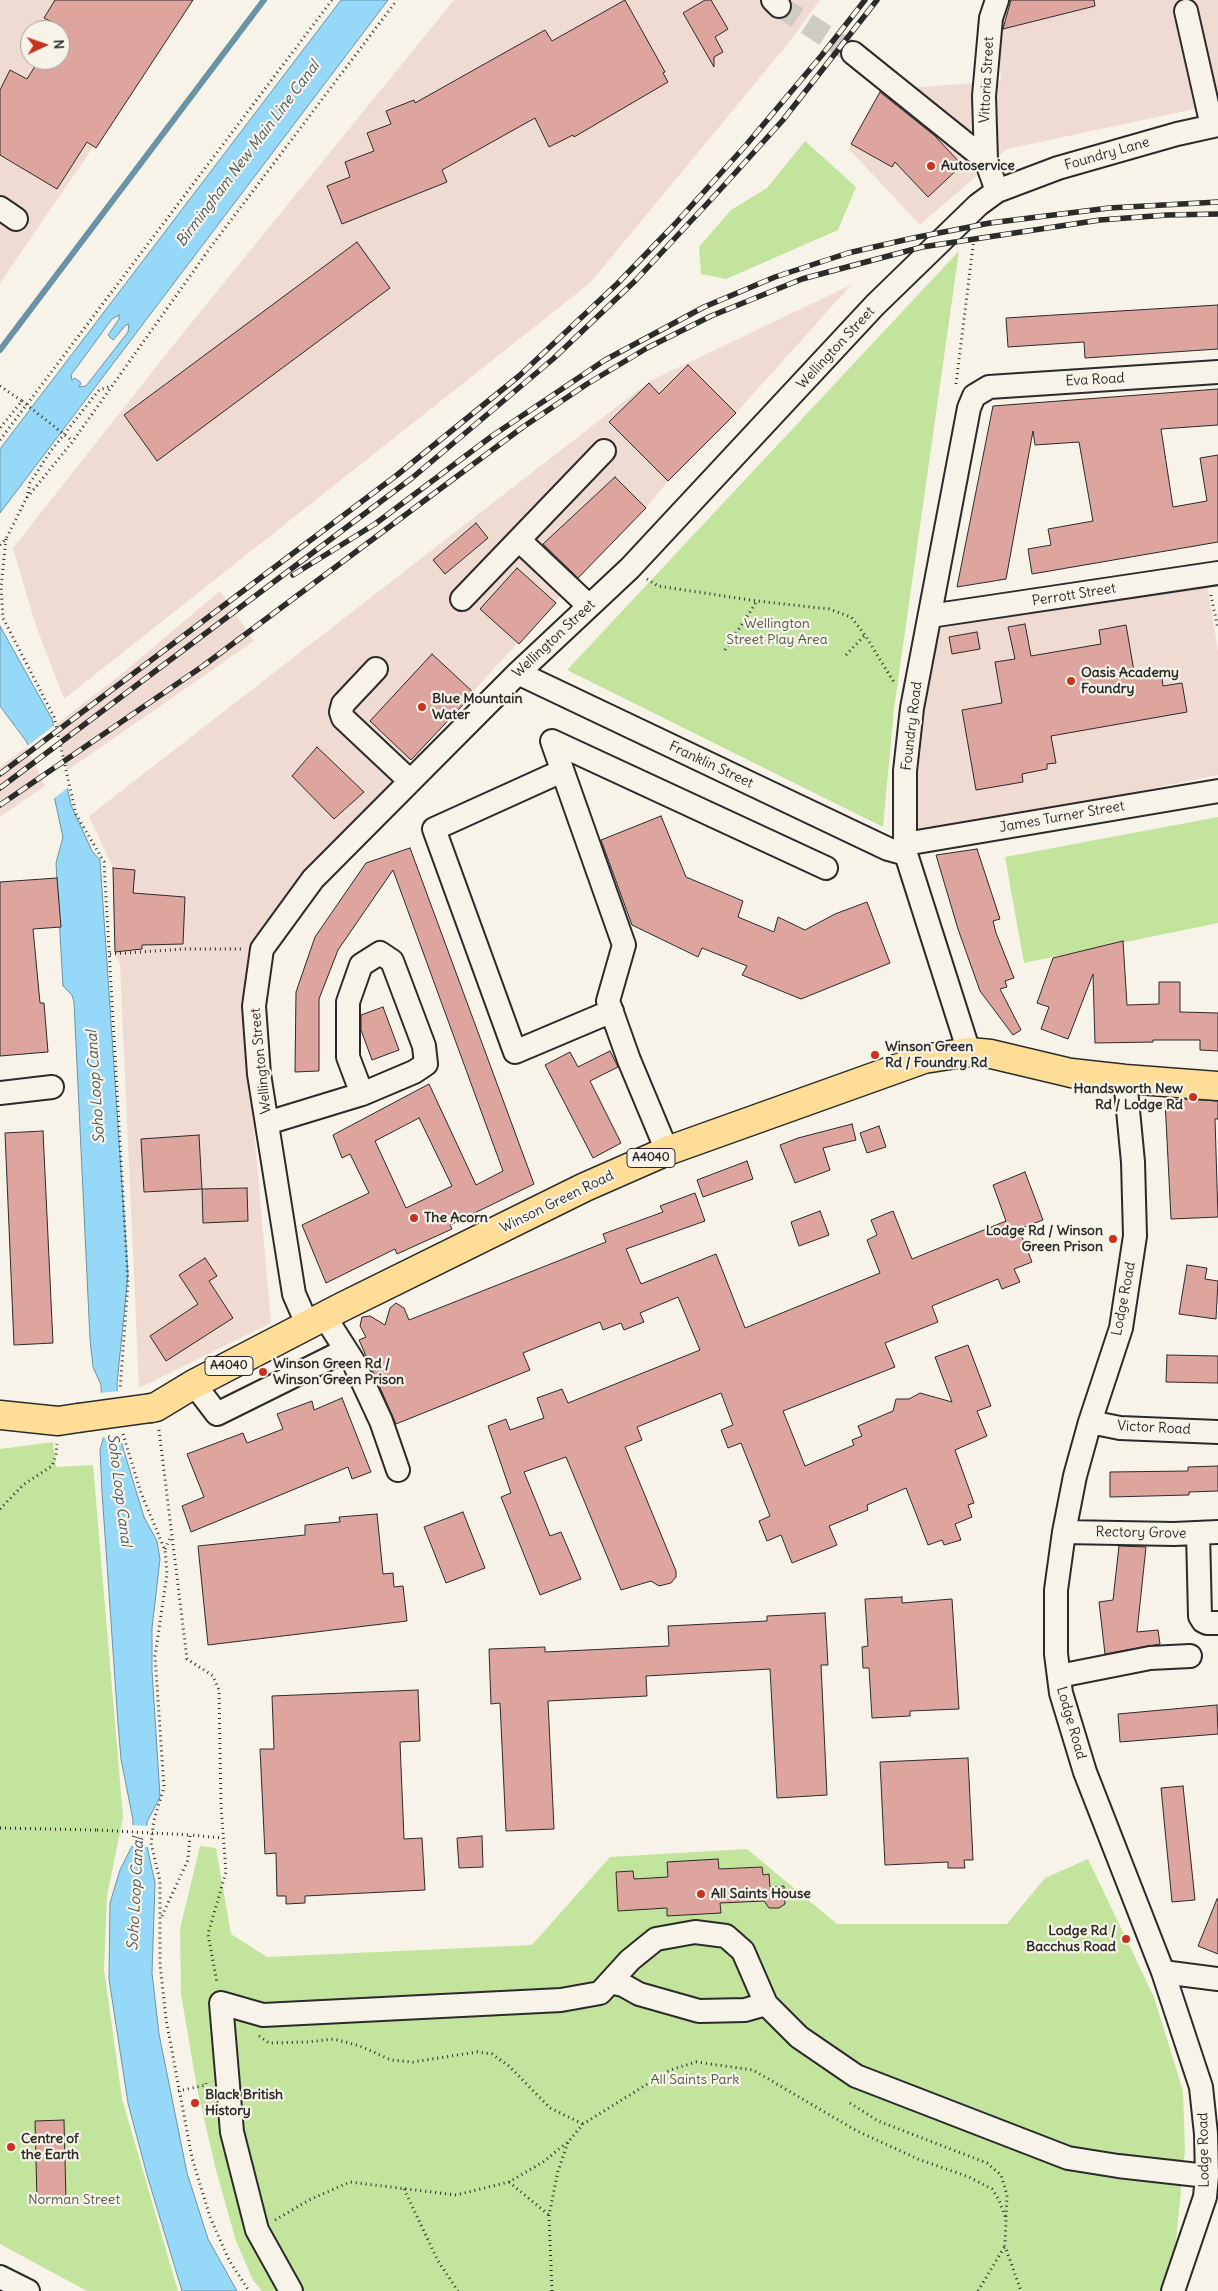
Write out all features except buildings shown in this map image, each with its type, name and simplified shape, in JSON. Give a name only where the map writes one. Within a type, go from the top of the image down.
[{"type":"main road","name":"Winson Green Road","points":[[154,1408],[194,1384],[585,1187],[667,1151],[924,1059],[969,1052],[1014,1059],[1071,1073],[1125,1079]]},
{"type":"main road","name":"A4040","points":[[1125,1079],[1218,1086]]},
{"type":"main road","name":"A4040","points":[[0,1416],[68,1419],[154,1408]]},
{"type":"street","name":"Vittoria Street","points":[[986,160],[984,96],[991,18],[997,0]]},
{"type":"street","points":[[1186,11],[1215,125]]},
{"type":"street","points":[[853,53],[986,160],[997,191]]},
{"type":"street","name":"Foundry Lane","points":[[997,191],[1058,168],[1215,125]]},
{"type":"street","name":"Wellington Street","points":[[398,1470],[381,1420],[353,1361],[346,1350],[317,1321],[294,1294],[259,1074],[254,1006],[262,949],[313,879],[518,673],[630,568],[876,305],[978,206],[997,191]]},
{"type":"street","name":"Eva Road","points":[[974,396],[990,387],[999,385],[1218,372]]},
{"type":"street","name":"Foundry Road","points":[[969,1052],[905,849],[905,771],[912,708],[965,424],[974,396]]},
{"type":"street","points":[[462,598],[604,451]]},
{"type":"street","points":[[519,540],[589,606]]},
{"type":"street","name":"Perrott Street","points":[[930,616],[1212,574]]},
{"type":"street","points":[[376,669],[343,704],[340,712],[343,718],[410,781]]},
{"type":"street","name":"Franklin Street","points":[[518,673],[888,849],[905,849]]},
{"type":"street","points":[[667,1151],[629,1060],[608,1001],[624,945],[552,741],[826,868]]},
{"type":"street","points":[[562,771],[434,829],[515,1052],[612,1011]]},
{"type":"street","name":"James Turner Street","points":[[905,849],[1218,791]]},
{"type":"street","points":[[267,1123],[362,1094],[414,1072],[426,1064],[424,1046],[392,961],[380,953],[361,965],[348,1002],[348,1057],[362,1094]]},
{"type":"street","name":"Lodge Road","points":[[1125,1079],[1133,1162],[1135,1236],[1121,1328],[1090,1422],[1075,1476],[1064,1532],[1056,1590],[1056,1654],[1061,1693],[1085,1772],[1163,1972],[1201,2088],[1206,2134],[1207,2176],[1205,2197],[1173,2291]]},
{"type":"street","points":[[0,1093],[52,1087]]},
{"type":"street","points":[[194,1384],[217,1414],[346,1350]]},
{"type":"street","name":"Victor Road","points":[[1090,1422],[1120,1428],[1218,1432]]},
{"type":"street","name":"Rectory Grove","points":[[1064,1532],[1208,1532]]},
{"type":"street","points":[[1208,1532],[1200,1616],[1202,1621],[1207,1623],[1218,1623]]},
{"type":"street","points":[[1059,1676],[1150,1658],[1190,1656]]},
{"type":"street","points":[[291,2291],[257,2230],[232,2132],[221,2003],[263,2015],[560,2000],[600,1993],[630,1960],[656,1940],[695,1932],[726,1936],[743,1951],[766,2004],[799,2037],[856,2076],[1068,2158],[1118,2166],[1207,2176]]},
{"type":"street","points":[[1163,1972],[1218,1979]]},
{"type":"street","points":[[610,1982],[623,1985],[639,1994],[698,2011],[745,2010],[766,2004]]},
{"type":"street","points":[[0,2277],[28,2291]]},
{"type":"path","points":[[0,440],[332,0]]},
{"type":"path","points":[[0,545],[6,539],[26,499],[112,386],[210,248],[397,0]]},
{"type":"path","points":[[974,396],[956,391],[978,206]]},
{"type":"path","points":[[0,386],[72,440]]},
{"type":"path","points":[[26,499],[30,483],[50,452],[99,390],[112,386]]},
{"type":"path","points":[[0,428],[22,401]]},
{"type":"path","points":[[6,539],[1,587],[3,618],[54,717],[76,814],[104,862],[128,1283],[120,1397]]},
{"type":"path","points":[[630,568],[658,586],[757,601],[830,609],[851,617],[865,634],[912,708]]},
{"type":"path","points":[[1212,574],[1218,629]]},
{"type":"path","points":[[725,650],[757,601]]},
{"type":"path","points":[[846,655],[865,634]]},
{"type":"path","points":[[110,954],[185,949],[262,949]]},
{"type":"path","points":[[154,1408],[188,1659],[213,1676],[219,1690],[223,1838],[226,1872],[208,1934],[221,2003]]},
{"type":"path","points":[[0,1509],[23,1485],[52,1466],[68,1419]]},
{"type":"path","points":[[122,1430],[141,1493],[165,1550],[167,1574],[155,1656],[164,1787],[154,1820],[151,1843],[160,1881],[162,1916],[160,1964],[165,2010],[178,2090],[192,2158],[210,2217],[228,2260],[249,2291]]},
{"type":"path","points":[[165,1550],[171,1536]]},
{"type":"path","points":[[0,1828],[97,1830],[223,1838]]},
{"type":"path","points":[[162,1916],[188,1860],[190,1835]]},
{"type":"path","points":[[255,2033],[270,2043],[334,2039],[360,2046],[391,2060],[413,2062],[477,2052],[492,2054],[509,2066],[550,2108],[583,2124]]},
{"type":"path","points":[[257,2230],[312,2199],[350,2182],[456,2195],[509,2182],[543,2162],[569,2141],[583,2124],[670,2070],[696,2062],[753,2070],[857,2131],[918,2159],[969,2177],[992,2189],[999,2200],[1006,2219]]},
{"type":"path","points":[[178,2090],[206,2085],[205,2077]]},
{"type":"path","points":[[850,2103],[878,2122],[988,2162],[1001,2175],[1007,2196],[1005,2246],[1021,2291]]},
{"type":"path","points":[[552,2291],[549,2215],[558,2171],[569,2141]]},
{"type":"path","points":[[509,2182],[549,2215]]},
{"type":"path","points":[[404,2189],[438,2261],[458,2291]]},
{"type":"path","points":[[978,2291],[1005,2246]]},
{"type":"shaded area","points":[[0,0],[194,0],[0,283]]},
{"type":"shaded area","points":[[454,0],[820,0],[786,46],[590,283],[64,699],[36,626],[13,548],[175,343]]},
{"type":"shaded area","points":[[1011,0],[1218,0],[1218,104],[1007,149],[920,225],[849,149],[851,144],[881,90],[1001,81],[998,31]]},
{"type":"shaded area","points":[[851,285],[736,413],[668,481],[646,508],[575,580],[286,896],[251,941],[243,1004],[271,1323],[139,1388],[120,965],[115,952],[113,868],[89,816],[650,381]]},
{"type":"shaded area","name":"Oasis Academy Foundry","points":[[1207,583],[1218,651],[1218,775],[914,836],[918,711],[936,628]]},
{"type":"shaded area","points":[[220,591],[254,641],[0,817],[0,767],[118,677]]},
{"type":"green space","points":[[805,141],[856,187],[838,230],[726,279],[701,274],[699,247],[731,210],[767,188]]},
{"type":"green space","name":"Wellington Street Play Area","points":[[959,251],[894,709],[883,827],[567,670]]},
{"type":"green space","points":[[1218,817],[1218,923],[1024,963],[1005,857]]},
{"type":"green space","name":"Norman Street","points":[[53,1442],[56,1467],[93,1465],[123,1817],[107,1896],[104,1969],[122,2099],[178,2291],[87,2291],[0,2244],[0,1449]]},
{"type":"green space","name":"All Saints Park","points":[[200,1846],[216,1848],[231,1934],[267,1957],[532,1945],[610,1857],[747,1849],[837,1924],[1007,1924],[1045,1878],[1088,1859],[1154,1997],[1183,2091],[1185,2150],[1175,2251],[1160,2291],[262,2291],[253,2280],[236,2241],[216,2170],[197,2088],[181,1994],[180,1929]]},
{"type":"water","name":"Birmingham New Main Line Canal","points":[[341,0],[388,0],[0,513],[0,449]],"holes":[[[119,315],[119,319],[108,335],[113,340],[129,324],[128,332],[86,386],[79,387],[81,383],[75,378],[72,380],[71,375],[112,319]]]},
{"type":"water","name":"Soho Loop Canal","points":[[0,626],[52,719],[71,805],[92,851],[100,860],[128,1274],[117,1384],[120,1438],[144,1517],[157,1541],[160,1559],[152,1628],[152,1671],[160,1797],[147,1822],[147,1846],[155,1883],[152,1973],[159,2034],[187,2173],[208,2239],[237,2291],[182,2291],[147,2175],[128,2103],[109,1979],[110,1903],[120,1870],[132,1846],[133,1820],[121,1759],[118,1723],[102,1492],[100,1449],[103,1440],[101,1385],[93,1367],[90,1339],[74,1002],[72,995],[63,986],[56,863],[63,837],[54,796],[26,741],[0,706]]},
{"type":"pier","points":[[56,724],[70,786],[52,800],[26,747]]},
{"type":"pier","points":[[120,1391],[122,1435],[101,1438],[99,1393]]},
{"type":"pier","points":[[130,1825],[150,1826],[149,1847],[129,1846]]},
{"type":"waterway","points":[[0,350],[264,0]]},
{"type":"tunnel","points":[[779,6],[853,53]]},
{"type":"railway","points":[[0,774],[397,475],[519,376],[617,284],[675,224],[747,144],[822,55],[865,0]]},
{"type":"railway","points":[[0,788],[412,478],[553,359],[636,280],[783,120],[877,0]]},
{"type":"railway","points":[[293,575],[375,524],[492,436],[605,360],[704,307],[775,277],[848,253],[990,223],[1109,208],[1218,202]]},
{"type":"railway","points":[[0,805],[203,666],[523,427],[587,384],[647,348],[711,316],[802,279],[922,247],[1100,220],[1167,215],[1218,214]]},
{"type":"place","name":"Autoservice","points":[[931,166]]},
{"type":"place","name":"Oasis Academy Foundry","points":[[1071,681]]},
{"type":"place","name":"Blue Mountain Water","points":[[422,707]]},
{"type":"place","name":"Winson Green Rd / Foundry Rd","points":[[875,1055]]},
{"type":"place","name":"Handsworth New Rd / Lodge Rd","points":[[1193,1097]]},
{"type":"place","name":"The Acorn","points":[[414,1218]]},
{"type":"place","name":"Lodge Rd / Winson Green Prison","points":[[1113,1239]]},
{"type":"place","name":"Winson Green Rd / Winson Green Prison","points":[[263,1372]]},
{"type":"place","name":"All Saints House","points":[[701,1894]]},
{"type":"place","name":"Lodge Rd / Bacchus Road","points":[[1126,1939]]},
{"type":"place","name":"Black British History","points":[[195,2103]]},
{"type":"place","name":"Centre of the Earth","points":[[11,2147]]}]
